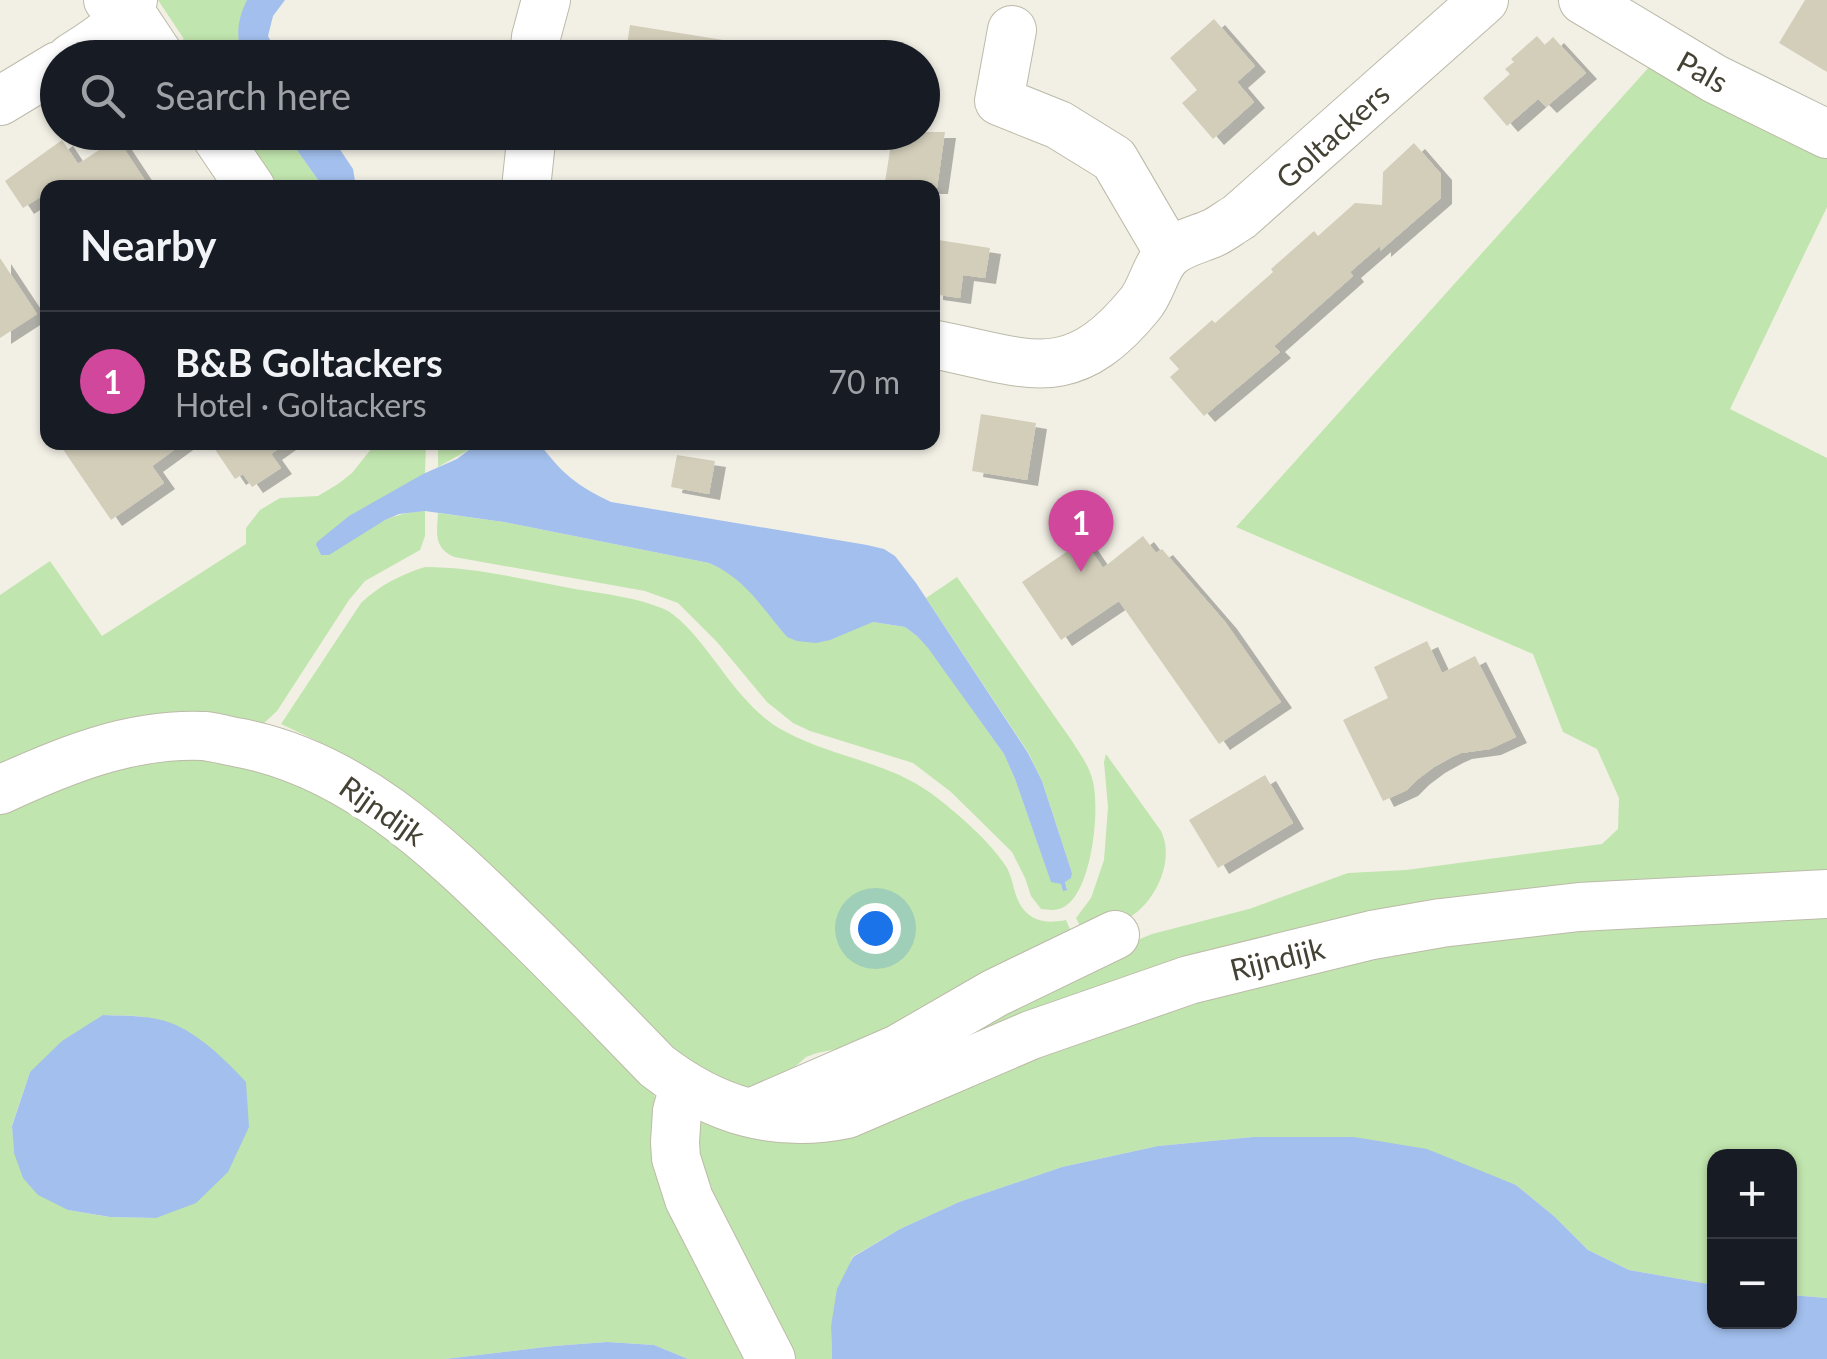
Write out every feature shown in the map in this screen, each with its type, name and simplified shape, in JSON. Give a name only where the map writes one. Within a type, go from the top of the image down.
[{"type":"street","points":[[536,40],[546,0]]},
{"type":"street","name":"Goltackers","points":[[1169,252],[1239,217],[1484,0]]},
{"type":"street","name":"Pals","points":[[1583,0],[1716,79],[1827,134]]},
{"type":"street","points":[[99,40],[123,4],[149,40]]},
{"type":"street","points":[[940,346],[1024,364],[1055,364],[1076,358],[1104,342],[1135,310],[1169,252],[1114,159],[1059,126],[999,101],[1012,30]]},
{"type":"street","points":[[0,101],[40,77]]},
{"type":"street","points":[[226,150],[246,180]]},
{"type":"street","points":[[527,180],[530,150]]},
{"type":"street","name":"Rijndijk","points":[[0,790],[116,744],[165,738],[206,736],[296,758],[342,780],[394,813],[466,873],[657,1066],[684,1086],[722,1106],[792,1119],[819,1120],[847,1114],[1031,1034],[1190,980],[1372,935],[1579,907],[1827,894]]},
{"type":"street","points":[[752,1112],[898,1048],[995,994],[1115,935]]},
{"type":"street","points":[[684,1086],[675,1142],[685,1188],[771,1359]]},
{"type":"green space","points":[[158,0],[247,0],[238,40],[184,39]]},
{"type":"green space","points":[[1650,66],[1827,155],[1827,207],[1730,409],[1827,458],[1827,884],[1626,893],[817,1097],[1026,986],[1152,934],[1249,909],[1348,873],[1406,870],[1602,844],[1618,829],[1619,798],[1597,749],[1563,732],[1533,654],[1236,527]]},
{"type":"green space","points":[[247,150],[297,150],[318,180],[267,180]]},
{"type":"green space","points":[[370,450],[426,450],[425,473],[316,545],[321,555],[384,520],[425,511],[425,536],[420,550],[365,581],[277,711],[262,725],[0,782],[0,595],[50,561],[102,636],[246,544],[246,528],[260,510],[280,498],[318,496],[352,473]]},
{"type":"green space","points":[[438,450],[468,450],[438,467]]},
{"type":"green space","points":[[438,513],[504,522],[709,563],[743,585],[787,637],[873,622],[905,627],[928,647],[1004,754],[1051,881],[1067,889],[1065,882],[1072,873],[1042,781],[1028,752],[926,598],[957,577],[1072,741],[1092,776],[1092,850],[1074,899],[1061,908],[1041,909],[1031,896],[1012,852],[951,792],[913,763],[793,723],[767,702],[678,603],[645,591],[454,557],[439,544]]},
{"type":"green space","points":[[425,567],[500,575],[631,599],[667,610],[695,636],[743,696],[770,722],[804,741],[898,774],[952,810],[1000,858],[1024,910],[1043,921],[1066,920],[1076,943],[896,1037],[806,1057],[770,1089],[726,1093],[341,769],[317,741],[281,724],[361,603],[391,581]]},
{"type":"green space","points":[[237,754],[373,813],[651,1083],[661,1120],[761,1359],[688,1359],[654,1345],[607,1342],[445,1359],[0,1359],[0,808],[91,768]],"holes":[[[103,1015],[138,1016],[175,1025],[156,1218],[109,1217],[68,1210],[14,1153],[12,1125],[30,1072]]]},
{"type":"green space","points":[[1106,754],[1161,831],[1165,863],[1158,885],[1137,912],[1086,938],[1076,918],[1091,898],[1104,860]]},
{"type":"green space","points":[[1827,902],[1827,1298],[1797,1296],[1797,1149],[1707,1149],[1707,1284],[1629,1270],[1588,1250],[1516,1185],[1354,1137],[1253,1137],[1158,1146],[1062,1167],[959,1202],[900,1229],[852,1257],[831,1326],[832,1359],[780,1359],[741,1280],[685,1124],[700,1113],[1036,1047],[1399,944]]},
{"type":"water","points":[[247,0],[285,0],[273,16],[270,40],[239,40]]},
{"type":"water","points":[[297,150],[340,150],[353,169],[355,180],[318,180]]},
{"type":"water","points":[[469,450],[544,450],[570,477],[611,502],[867,545],[895,556],[1028,753],[1042,781],[1072,873],[1065,882],[1067,890],[1051,882],[1004,754],[928,648],[905,627],[873,622],[830,640],[797,641],[787,637],[743,585],[709,563],[504,522],[425,511],[399,514],[329,555],[321,555],[317,542],[349,516]]},
{"type":"water","points":[[103,1015],[150,1018],[176,1025],[205,1043],[246,1082],[249,1127],[228,1172],[196,1203],[156,1218],[110,1217],[68,1210],[38,1195],[23,1178],[14,1153],[12,1126],[30,1072],[62,1041]]},
{"type":"water","points":[[1253,1137],[1354,1137],[1427,1149],[1516,1185],[1588,1250],[1629,1270],[1707,1284],[1707,1329],[1797,1329],[1797,1296],[1827,1298],[1827,1359],[832,1359],[831,1326],[837,1289],[853,1257],[900,1229],[959,1202],[1062,1167],[1158,1146]]},
{"type":"water","points":[[607,1342],[654,1345],[688,1359],[445,1359],[554,1346]]},
{"type":"building","points":[[1805,0],[1827,0],[1827,72],[1779,43]]},
{"type":"building","points":[[1214,19],[1255,66],[1237,82],[1254,102],[1213,139],[1182,103],[1197,90],[1170,58]]},
{"type":"building","points":[[630,25],[723,40],[628,40]]},
{"type":"building","points":[[1537,36],[1545,45],[1553,37],[1586,73],[1546,107],[1538,99],[1507,126],[1483,98],[1510,74],[1505,69],[1514,62],[1511,59]]},
{"type":"building","points":[[940,132],[945,132],[938,180],[885,180],[890,150],[940,150]]},
{"type":"building","points":[[1414,143],[1441,174],[1441,198],[1350,272],[1353,276],[1274,346],[1280,352],[1204,416],[1170,377],[1179,369],[1169,358],[1212,320],[1215,323],[1314,231],[1318,236],[1355,203],[1382,205],[1383,172]]},
{"type":"building","points":[[48,150],[69,150],[78,164],[99,150],[125,150],[145,180],[40,180],[40,197],[23,208],[5,181]]},
{"type":"building","points":[[940,240],[990,248],[985,278],[963,275],[960,298],[940,295]]},
{"type":"building","points":[[0,258],[37,314],[0,338]]},
{"type":"building","points":[[981,414],[1036,423],[1027,480],[972,471]]},
{"type":"building","points":[[63,450],[174,450],[152,466],[164,483],[111,520]]},
{"type":"building","points":[[215,450],[277,450],[271,454],[281,468],[252,487],[243,474],[235,479]]},
{"type":"building","points":[[677,455],[715,461],[709,494],[671,487]]},
{"type":"building","points":[[1143,536],[1156,553],[1162,549],[1226,623],[1281,702],[1219,744],[1119,601],[1061,640],[1022,582],[1084,540],[1103,568]]},
{"type":"building","points":[[1427,641],[1442,673],[1475,656],[1516,737],[1490,749],[1452,757],[1407,790],[1383,801],[1343,720],[1388,698],[1374,667]]},
{"type":"building","points":[[1265,775],[1293,823],[1218,868],[1189,820]]},
{"type":"place","name":"B&B Goltackers","points":[[1081,572]]}]
